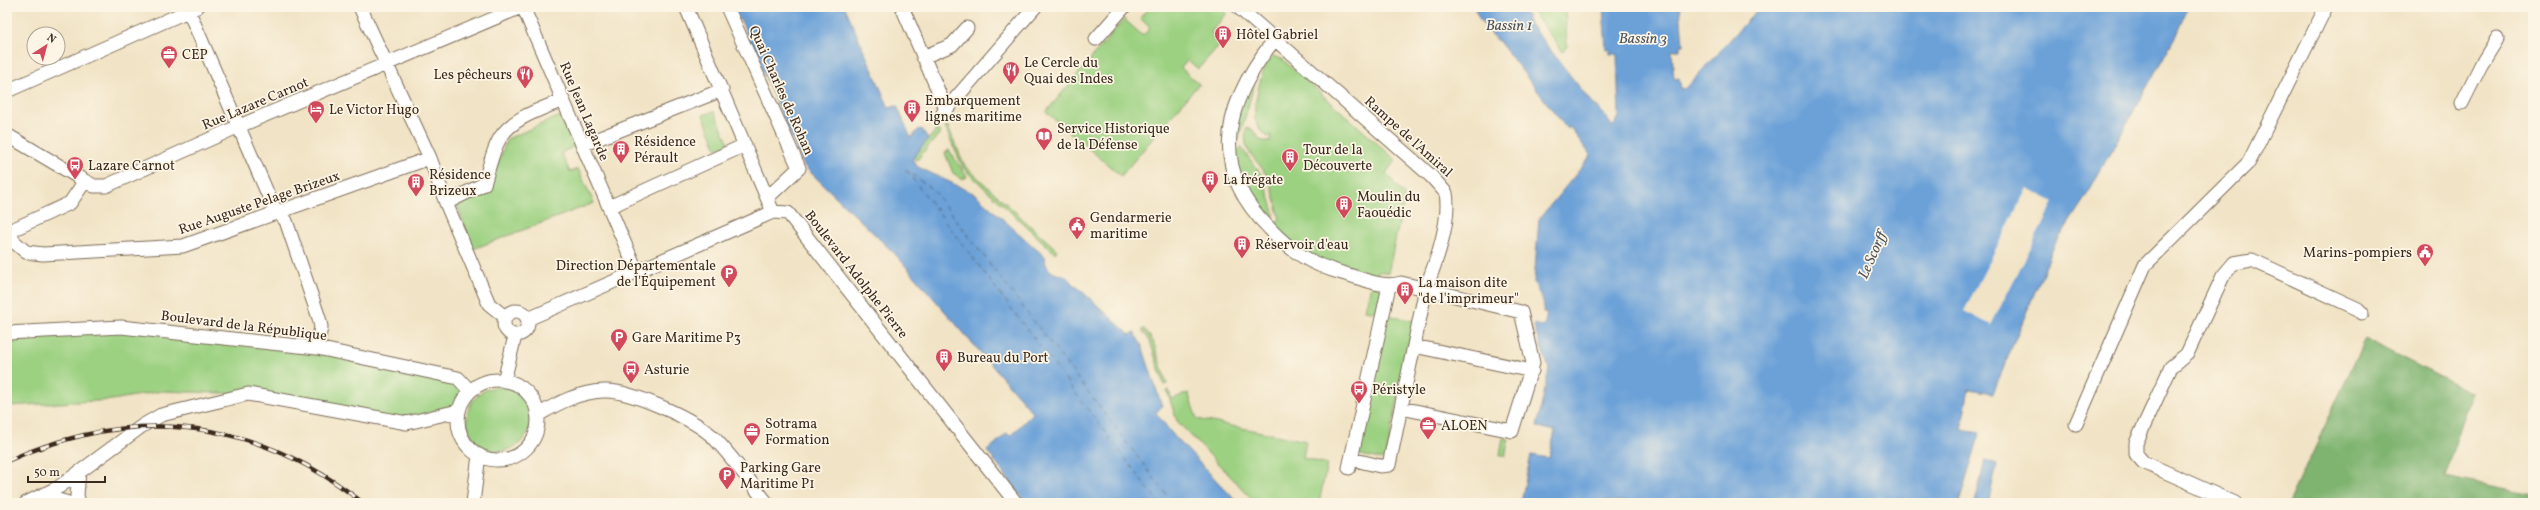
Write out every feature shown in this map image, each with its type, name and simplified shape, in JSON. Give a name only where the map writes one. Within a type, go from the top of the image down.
[{"type":"street","points":[[360,7],[430,158],[446,203],[489,304],[505,317]]},
{"type":"street","name":"Rue Lazare Carnot","points":[[7,135],[94,186],[106,186],[237,127],[522,7]]},
{"type":"street","name":"Rue Jean Lagarde","points":[[522,7],[637,272]]},
{"type":"street","points":[[528,319],[773,212],[686,7]]},
{"type":"street","name":"Quai Charles de Rohan","points":[[727,7],[799,168],[767,198]]},
{"type":"street","points":[[902,7],[945,111],[1035,7]]},
{"type":"street","points":[[1096,39],[1124,7]]},
{"type":"street","name":"Rampe de l'Amiral","points":[[1238,7],[1431,176],[1446,193],[1446,214],[1435,264],[1426,288],[1388,471],[1380,466],[1350,464],[1389,286]]},
{"type":"street","points":[[2076,424],[2145,265],[2249,162],[2326,7]]},
{"type":"street","points":[[7,91],[191,8],[237,127],[273,206],[286,221],[319,318],[321,327],[317,348]]},
{"type":"street","points":[[923,57],[952,44],[966,28]]},
{"type":"street","points":[[1275,39],[1256,63],[1243,88],[1232,121],[1230,149],[1234,179],[1254,214],[1289,249],[1318,266],[1389,286],[1401,283],[1521,312],[1533,363],[1532,371],[1512,431],[1401,408]]},
{"type":"street","points":[[2462,103],[2481,64],[2496,39]]},
{"type":"street","points":[[582,145],[722,90]]},
{"type":"street","points":[[446,203],[484,184],[500,139],[505,132],[524,117],[563,100]]},
{"type":"street","points":[[609,207],[745,144]]},
{"type":"street","name":"Rue Auguste Pelage Brizeux","points":[[9,229],[12,240],[26,252],[43,254],[183,246],[279,214],[430,158]]},
{"type":"street","points":[[9,229],[70,204],[85,181]]},
{"type":"street","name":"Boulevard Adolphe Pierre","points":[[773,212],[788,213],[797,222],[1016,503]]},
{"type":"street","points":[[2235,503],[2143,462],[2136,454],[2136,443],[2171,367],[2187,354],[2224,276],[2234,263],[2252,260],[2350,305],[2362,313]]},
{"type":"street","points":[[517,311],[524,314],[528,319],[528,326],[525,332],[515,336],[505,329],[505,317],[510,312],[517,311]]},
{"type":"street","name":"Boulevard de la République","points":[[7,334],[121,327],[317,348],[458,378],[469,390]]},
{"type":"street","points":[[504,381],[515,336]]},
{"type":"street","points":[[1414,346],[1532,371]]},
{"type":"street","points":[[487,381],[504,381],[516,385],[528,395],[538,415],[535,435],[531,443],[521,453],[510,458],[497,460],[480,455],[463,439],[459,427],[458,411],[469,390],[487,381]]},
{"type":"street","points":[[538,415],[574,397],[604,390],[624,394],[671,411],[704,429],[715,439],[767,503]]},
{"type":"street","points":[[26,503],[43,496],[142,426],[161,415],[248,394],[407,423],[458,411]]},
{"type":"street","points":[[473,503],[480,455]]},
{"type":"street","points":[[78,472],[77,495],[79,503]]},
{"type":"street","points":[[43,496],[69,503]]},
{"type":"green space","points":[[1149,7],[1220,7],[1227,13],[1211,32],[1222,42],[1198,69],[1188,60],[1181,68],[1200,85],[1198,85],[1121,176],[1046,112],[1124,19],[1143,36],[1150,28],[1140,18]]},
{"type":"green space","points":[[1529,7],[1565,7],[1567,46],[1563,52]]},
{"type":"green space","points":[[1272,56],[1282,59],[1396,160],[1386,173],[1405,196],[1388,273],[1378,271],[1376,277],[1320,262],[1297,249],[1271,225],[1280,219],[1273,192],[1263,170],[1248,150],[1245,137],[1246,128],[1252,129],[1260,140],[1270,142],[1271,135],[1268,137],[1260,130],[1257,124],[1255,108],[1261,77],[1268,61]]},
{"type":"green space","points":[[1258,71],[1239,139],[1236,139],[1239,113]]},
{"type":"green space","points":[[714,111],[729,144],[717,149],[703,115]]},
{"type":"green space","points":[[560,116],[575,146],[561,153],[570,172],[578,169],[594,203],[473,249],[456,202],[490,185],[507,139]]},
{"type":"green space","points":[[947,125],[965,166],[1057,250],[1055,253],[963,168],[945,127]]},
{"type":"green space","points":[[937,129],[940,133],[917,160],[913,158]]},
{"type":"green space","points":[[1241,147],[1263,177],[1275,215],[1270,219],[1241,180],[1233,158]]},
{"type":"green space","points":[[949,150],[967,177],[962,179],[953,173],[945,153]]},
{"type":"green space","points":[[1371,285],[1382,288],[1377,312],[1365,310]]},
{"type":"green space","points":[[1387,315],[1415,321],[1385,460],[1356,454]]},
{"type":"green space","points":[[121,327],[317,348],[458,378],[469,390],[458,411],[407,423],[248,394],[162,391],[112,400],[7,406],[7,333]]},
{"type":"green space","points":[[1144,328],[1153,341],[1167,384],[1164,385],[1150,341],[1142,330]]},
{"type":"green space","points":[[2365,339],[2472,393],[2444,477],[2533,494],[2533,503],[2289,503]]},
{"type":"green space","points":[[493,387],[505,387],[522,396],[529,407],[531,419],[529,431],[522,442],[505,451],[493,451],[481,446],[472,437],[467,425],[467,413],[472,401],[481,392]]},
{"type":"green space","points":[[1169,390],[1172,399],[1188,393],[1197,419],[1306,441],[1303,458],[1327,464],[1319,503],[1256,503],[1177,421],[1167,391]]},
{"type":"green space","points":[[1503,438],[1509,439],[1505,456],[1500,455]]},
{"type":"water","points":[[731,7],[845,7],[889,108],[897,106],[911,138],[918,130],[922,129],[928,139],[912,159],[918,167],[975,194],[1044,256],[1046,264],[1050,270],[1056,274],[1064,275],[1130,335],[1134,332],[1142,346],[1162,406],[1156,413],[1174,436],[1238,503],[1026,503],[987,451],[1007,433],[1010,436],[1033,413],[896,255],[804,166],[743,25],[740,19],[737,20]]},
{"type":"water","points":[[1474,7],[1520,7],[1528,17],[1526,19],[1595,107],[1597,106],[1613,127],[1619,117],[1617,54],[1610,54],[1610,49],[1606,49],[1603,7],[1680,7],[1683,45],[1680,45],[1680,50],[1672,50],[1674,79],[1679,78],[1681,89],[1686,88],[1760,7],[2188,7],[2176,35],[2085,198],[2054,246],[1993,393],[1969,389],[1961,430],[1980,433],[1959,503],[1521,501],[1531,455],[1549,458],[1555,431],[1537,427],[1549,369],[1534,327],[1535,324],[1544,327],[1547,313],[1543,312],[1544,305],[1534,282],[1539,219],[1591,156],[1570,127],[1567,129],[1498,40],[1497,41],[1479,18]]},
{"type":"water","points":[[1985,460],[1997,464],[1988,503],[1975,503]]},
{"type":"pier","points":[[2027,188],[2054,202],[1991,325],[1964,311]]},
{"type":"ferry route","points":[[905,169],[934,191],[1173,503]]},
{"type":"ferry route","points":[[907,171],[1159,503]]},
{"type":"railway","points":[[7,461],[54,443],[101,432],[146,427],[191,428],[236,437],[279,452],[321,474],[363,503]]},
{"type":"place","name":"Hôtel Gabriel","points":[[1223,49]]},
{"type":"place","name":"CEP","points":[[169,69]]},
{"type":"place","name":"Le Cercle du Quai des Indes","points":[[1011,85]]},
{"type":"place","name":"Les pêcheurs","points":[[525,89]]},
{"type":"place","name":"Embarquement lignes maritime","points":[[912,123]]},
{"type":"place","name":"Le Victor Hugo","points":[[316,124]]},
{"type":"place","name":"Service Historique de la Défense","points":[[1044,151]]},
{"type":"place","name":"Résidence Pérault","points":[[621,164]]},
{"type":"place","name":"Tour de la Découverte","points":[[1290,172]]},
{"type":"place","name":"Lazare Carnot","points":[[75,180]]},
{"type":"place","name":"La frégate","points":[[1210,194]]},
{"type":"place","name":"Résidence Brizeux","points":[[416,197]]},
{"type":"place","name":"Moulin du Faouédic","points":[[1344,219]]},
{"type":"place","name":"Gendarmerie maritime","points":[[1077,240]]},
{"type":"place","name":"Réservoir d'eau","points":[[1242,259]]},
{"type":"place","name":"Marins-pompiers","points":[[2425,267]]},
{"type":"place","name":"Direction Départementale de l'Équipement","points":[[729,288]]},
{"type":"place","name":"La maison dite \"de l'imprimeur\"","points":[[1405,305]]},
{"type":"place","name":"Gare Maritime P3","points":[[619,352]]},
{"type":"place","name":"Bureau du Port","points":[[944,372]]},
{"type":"place","name":"Asturie","points":[[631,384]]},
{"type":"place","name":"Péristyle","points":[[1359,404]]},
{"type":"place","name":"ALOEN","points":[[1428,440]]},
{"type":"place","name":"Sotrama Formation","points":[[752,446]]},
{"type":"place","name":"Parking Gare Maritime P1","points":[[727,490]]},
{"type":"water label","name":"Bassin 1","points":[[1509,25]]},
{"type":"water label","name":"Bassin 3","points":[[1643,38]]},
{"type":"water label","name":"Le Scorff","points":[[1872,255]]}]
